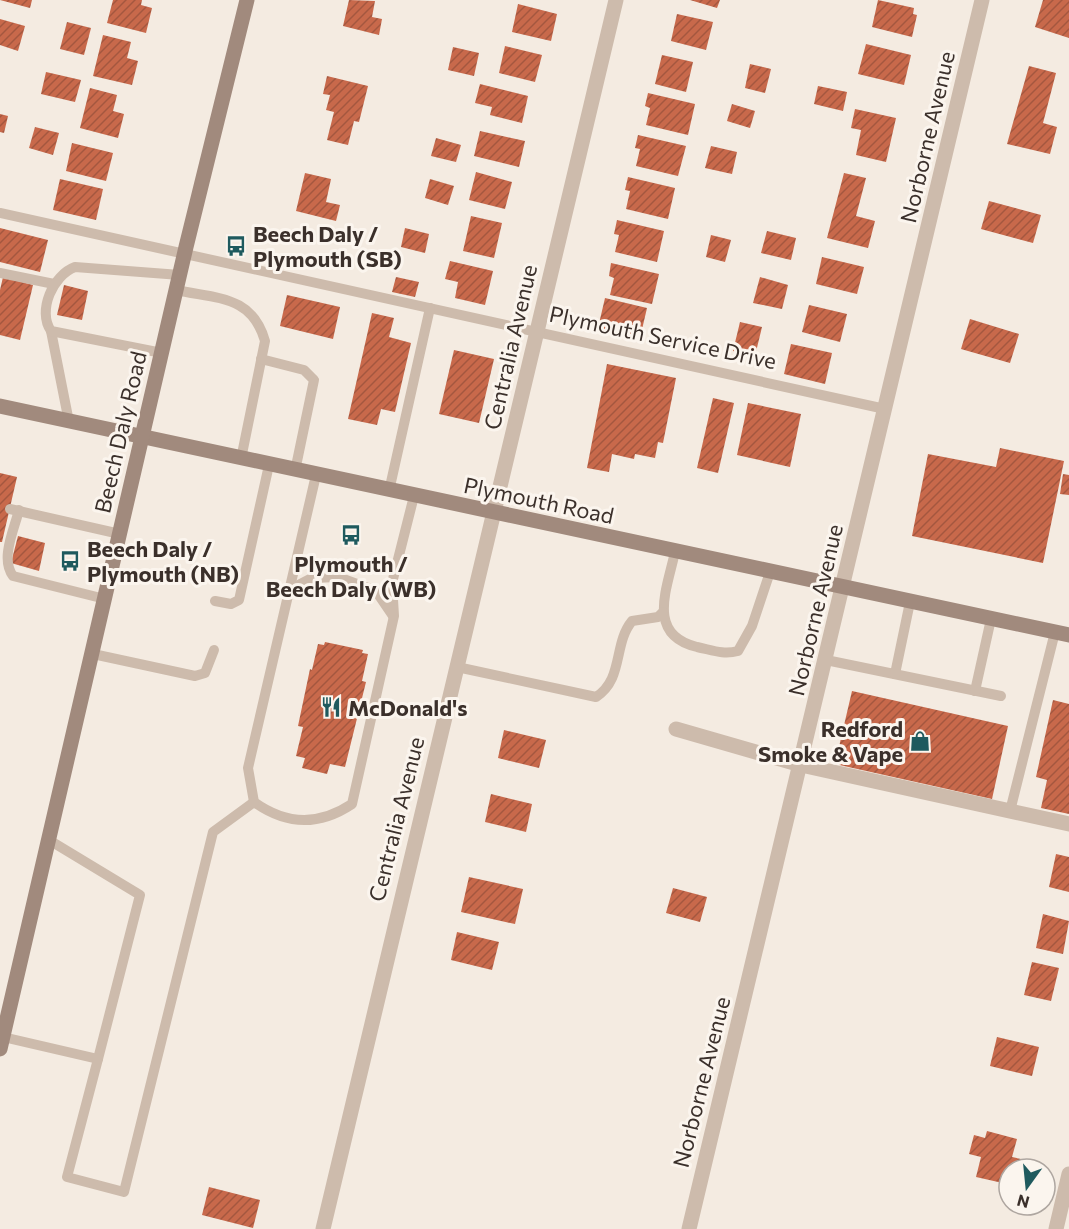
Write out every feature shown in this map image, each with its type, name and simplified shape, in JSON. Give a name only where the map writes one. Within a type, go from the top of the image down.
[{"type":"main road","name":"Beech Daly Road","points":[[1,1043],[178,283],[247,0]]},
{"type":"main road","name":"Plymouth Road","points":[[0,406],[494,514],[1062,634]]},
{"type":"street","name":"Centralia Avenue","points":[[323,1229],[420,808],[457,667],[616,0]]},
{"type":"street","name":"Norborne Avenue","points":[[689,1229],[982,0]]},
{"type":"street","points":[[676,729],[801,765],[1069,824]]},
{"type":"street","points":[[1056,1229],[1069,1174]]},
{"type":"lane","name":"Plymouth Service Drive","points":[[0,213],[885,409]]},
{"type":"lane","points":[[69,422],[51,331],[46,324],[54,284],[66,270],[75,267],[178,283],[239,304],[248,309],[260,325],[265,341],[241,459]]},
{"type":"lane","points":[[0,273],[54,284]]},
{"type":"lane","points":[[389,491],[430,308]]},
{"type":"lane","points":[[51,331],[162,353]]},
{"type":"lane","points":[[261,359],[304,370],[314,380],[295,471]]},
{"type":"lane","points":[[214,601],[231,604],[238,600],[269,465]]},
{"type":"lane","points":[[316,475],[248,768],[254,802],[271,814],[309,822],[334,816],[352,804],[394,616],[392,583],[414,496]]},
{"type":"lane","points":[[105,599],[13,576],[8,570],[7,557],[14,510],[120,534]]},
{"type":"lane","points":[[675,552],[663,612],[667,630],[685,644],[726,654],[738,651],[752,626],[770,572]]},
{"type":"lane","points":[[289,590],[312,578],[338,577],[376,591],[394,616]]},
{"type":"lane","points":[[895,674],[910,602]]},
{"type":"lane","points":[[457,667],[596,697],[606,691],[614,679],[626,629],[632,621],[658,617],[663,612]]},
{"type":"lane","points":[[975,691],[992,619]]},
{"type":"lane","points":[[1010,811],[1062,634]]},
{"type":"lane","points":[[93,654],[195,676],[205,673],[214,650]]},
{"type":"lane","points":[[826,660],[1001,696]]},
{"type":"lane","points":[[49,840],[140,896],[67,1177],[124,1192],[213,832],[254,802]]},
{"type":"lane","points":[[1,1043],[98,1059]]},
{"type":"building","points":[[0,0],[32,0],[30,8]]},
{"type":"building","points":[[113,0],[142,0],[141,5],[152,8],[146,33],[107,23]]},
{"type":"building","points":[[349,0],[375,1],[372,17],[382,19],[379,35],[343,26]]},
{"type":"building","points":[[690,0],[720,0],[717,8]]},
{"type":"building","points":[[878,0],[914,8],[913,14],[917,15],[912,37],[872,27]]},
{"type":"building","points":[[1043,0],[1069,0],[1069,38],[1035,27]]},
{"type":"building","points":[[518,4],[557,14],[551,41],[512,32]]},
{"type":"building","points":[[677,14],[713,22],[706,50],[671,41]]},
{"type":"building","points":[[0,19],[25,26],[18,51],[0,45]]},
{"type":"building","points":[[67,22],[91,28],[84,55],[60,49]]},
{"type":"building","points":[[103,35],[131,42],[127,58],[138,61],[132,85],[93,76]]},
{"type":"building","points":[[866,44],[911,55],[904,85],[858,74]]},
{"type":"building","points":[[505,46],[542,55],[535,82],[499,73]]},
{"type":"building","points":[[453,47],[479,53],[474,76],[448,70]]},
{"type":"building","points":[[662,55],[693,62],[686,92],[655,84]]},
{"type":"building","points":[[750,64],[771,69],[765,93],[745,88]]},
{"type":"building","points":[[1029,66],[1056,73],[1043,123],[1057,127],[1050,154],[1007,144]]},
{"type":"building","points":[[46,72],[81,80],[75,102],[41,94]]},
{"type":"building","points":[[327,76],[368,86],[359,122],[354,121],[348,145],[327,140],[334,112],[326,110],[330,95],[323,94]]},
{"type":"building","points":[[480,84],[528,96],[522,123],[490,115],[492,107],[475,103]]},
{"type":"building","points":[[818,86],[847,92],[843,111],[814,104]]},
{"type":"building","points":[[90,88],[117,95],[113,111],[124,114],[118,138],[80,128]]},
{"type":"building","points":[[648,93],[695,104],[688,135],[646,125],[650,108],[645,106]]},
{"type":"building","points":[[732,104],[755,111],[750,128],[727,121]]},
{"type":"building","points":[[855,109],[896,118],[886,162],[856,155],[861,130],[851,128]]},
{"type":"building","points":[[0,114],[8,116],[4,133],[0,132]]},
{"type":"building","points":[[35,127],[59,133],[53,155],[29,148]]},
{"type":"building","points":[[480,131],[525,141],[519,167],[474,156]]},
{"type":"building","points":[[638,135],[686,146],[678,176],[636,166],[640,149],[635,148]]},
{"type":"building","points":[[436,138],[461,145],[456,162],[431,156]]},
{"type":"building","points":[[72,143],[113,153],[106,181],[66,171]]},
{"type":"building","points":[[711,146],[737,152],[732,174],[705,168]]},
{"type":"building","points":[[476,172],[512,182],[505,209],[469,200]]},
{"type":"building","points":[[305,173],[331,179],[326,202],[340,205],[336,221],[296,211]]},
{"type":"building","points":[[844,173],[866,178],[856,216],[875,221],[868,248],[827,238]]},
{"type":"building","points":[[628,177],[675,188],[668,219],[626,209],[630,191],[625,190]]},
{"type":"building","points":[[60,179],[103,189],[96,220],[53,210]]},
{"type":"building","points":[[430,179],[454,186],[448,205],[425,198]]},
{"type":"building","points":[[989,201],[1041,215],[1033,243],[981,229]]},
{"type":"building","points":[[471,216],[502,223],[494,258],[463,251]]},
{"type":"building","points":[[617,220],[664,231],[657,262],[615,252],[619,235],[614,234]]},
{"type":"building","points":[[0,228],[48,240],[40,272],[0,262]]},
{"type":"building","points":[[405,228],[429,234],[425,253],[401,247]]},
{"type":"building","points":[[767,231],[796,238],[791,260],[761,253]]},
{"type":"building","points":[[711,235],[731,240],[725,262],[706,257]]},
{"type":"building","points":[[822,257],[864,267],[857,294],[816,284]]},
{"type":"building","points":[[450,261],[493,271],[485,305],[455,298],[458,282],[445,279]]},
{"type":"building","points":[[611,263],[659,274],[652,304],[610,295],[614,278],[609,276]]},
{"type":"building","points":[[3,277],[33,285],[20,340],[0,335],[0,290]]},
{"type":"building","points":[[396,277],[419,282],[415,297],[392,292]]},
{"type":"building","points":[[760,277],[788,285],[782,309],[753,303]]},
{"type":"building","points":[[64,285],[88,291],[82,320],[57,315]]},
{"type":"building","points":[[287,295],[340,307],[333,339],[280,326]]},
{"type":"building","points":[[605,298],[647,308],[640,338],[598,328]]},
{"type":"building","points":[[809,305],[847,314],[840,342],[802,332]]},
{"type":"building","points":[[372,313],[394,318],[389,337],[411,343],[395,412],[381,409],[377,425],[348,419]]},
{"type":"building","points":[[970,319],[1019,334],[1010,363],[961,349]]},
{"type":"building","points":[[740,322],[762,327],[755,356],[733,351]]},
{"type":"building","points":[[791,344],[832,353],[825,384],[784,374]]},
{"type":"building","points":[[454,350],[494,359],[479,423],[439,414]]},
{"type":"building","points":[[607,364],[676,378],[663,443],[658,442],[655,458],[635,454],[634,459],[612,454],[609,472],[587,468]]},
{"type":"building","points":[[713,398],[734,403],[718,473],[697,468]]},
{"type":"building","points":[[748,403],[801,414],[790,467],[737,455]]},
{"type":"building","points":[[1000,448],[1064,461],[1043,563],[912,536],[928,454],[996,467]]},
{"type":"building","points":[[0,473],[17,477],[2,542],[0,542]]},
{"type":"building","points":[[1063,474],[1069,475],[1069,495],[1060,494]]},
{"type":"building","points":[[18,536],[45,543],[39,571],[11,563]]},
{"type":"building","points":[[325,642],[363,650],[362,653],[368,654],[362,681],[366,682],[345,767],[330,764],[327,774],[302,768],[305,758],[296,756],[303,727],[298,726],[310,669],[312,670],[318,644],[324,645]]},
{"type":"building","points":[[852,691],[1008,726],[992,799],[835,764]]},
{"type":"building","points":[[1053,700],[1069,704],[1069,814],[1041,808],[1047,780],[1036,777]]},
{"type":"building","points":[[504,730],[546,740],[539,768],[498,758]]},
{"type":"building","points":[[491,794],[532,804],[526,832],[485,822]]},
{"type":"building","points":[[1056,854],[1069,857],[1069,892],[1049,887]]},
{"type":"building","points":[[469,877],[523,889],[515,924],[461,912]]},
{"type":"building","points":[[673,888],[707,897],[700,922],[666,913]]},
{"type":"building","points":[[1043,914],[1069,921],[1063,954],[1036,948]]},
{"type":"building","points":[[457,932],[499,942],[492,970],[451,960]]},
{"type":"building","points":[[1032,962],[1059,968],[1051,1001],[1024,995]]},
{"type":"building","points":[[997,1037],[1039,1047],[1032,1076],[990,1066]]},
{"type":"building","points":[[987,1131],[1017,1139],[1012,1157],[997,1157],[997,1182],[976,1177],[981,1157],[969,1154],[974,1135],[985,1138]]},
{"type":"building","points":[[209,1187],[260,1200],[253,1228],[202,1215]]},
{"type":"place","name":"Beech Daly / Plymouth (SB)","points":[[236,246]]},
{"type":"place","name":"Plymouth / Beech Daly (WB)","points":[[351,535]]},
{"type":"place","name":"Beech Daly / Plymouth (NB)","points":[[70,561]]},
{"type":"place","name":"McDonald's","points":[[331,707]]},
{"type":"place","name":"Redford Smoke & Vape","points":[[920,741]]}]
